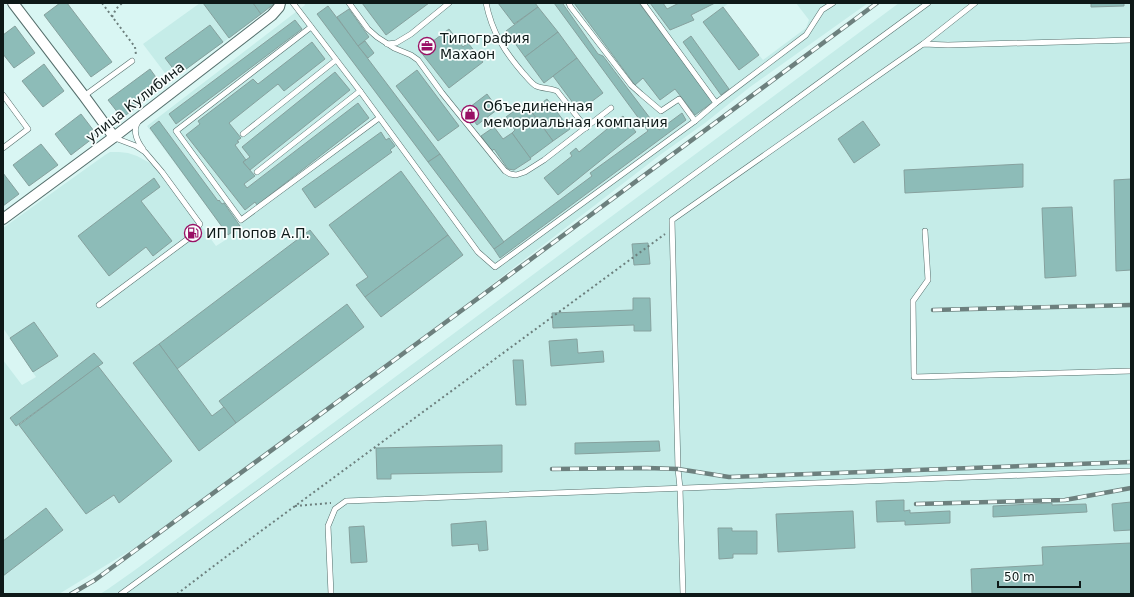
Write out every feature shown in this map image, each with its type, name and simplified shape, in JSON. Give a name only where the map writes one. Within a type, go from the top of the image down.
[{"type":"street","name":"улица Кулибина","points":[[3,219],[114,137],[272,14],[280,3]]},
{"type":"street","points":[[17,4],[114,137]]},
{"type":"lane","points":[[293,3],[360,91],[478,252],[495,267],[695,121],[716,103],[806,35],[822,10],[833,3]]},
{"type":"lane","points":[[349,3],[368,29],[377,37],[394,48],[411,55],[418,60],[505,171],[510,174],[516,176],[544,160],[611,108]]},
{"type":"lane","points":[[387,44],[396,43],[411,34],[450,3]]},
{"type":"lane","points":[[486,3],[490,21],[496,34],[518,68],[530,82],[536,86],[557,91],[586,128]]},
{"type":"lane","points":[[569,3],[631,85],[661,111],[679,99],[695,121]]},
{"type":"lane","points":[[643,3],[716,103]]},
{"type":"lane","points":[[121,594],[928,3]]},
{"type":"lane","points":[[683,594],[680,488],[678,469],[672,220],[923,44],[975,3]]},
{"type":"lane","points":[[311,27],[176,131],[240,220],[379,118]]},
{"type":"lane","points":[[923,44],[948,45],[1131,40]]},
{"type":"lane","points":[[243,134],[336,60]]},
{"type":"lane","points":[[84,96],[132,61]]},
{"type":"lane","points":[[257,172],[360,91]]},
{"type":"lane","points":[[3,95],[28,129],[3,148]]},
{"type":"lane","points":[[144,152],[137,140],[135,129],[136,124],[150,109]]},
{"type":"lane","points":[[114,137],[136,146],[144,152],[162,172],[200,224],[198,228]]},
{"type":"lane","points":[[925,231],[928,280],[913,301],[914,377],[1131,371]]},
{"type":"lane","points":[[99,305],[189,238]]},
{"type":"lane","points":[[331,594],[328,526],[335,509],[346,501],[1131,471]]},
{"type":"path","points":[[102,3],[135,47],[136,54],[132,61]]},
{"type":"path","points":[[112,17],[116,9],[122,3]]},
{"type":"path","points":[[177,594],[294,506],[667,232],[672,220]]},
{"type":"path","points":[[294,506],[346,501]]},
{"type":"shaded area","points":[[200,3],[241,3],[229,38],[171,81],[143,44]]},
{"type":"shaded area","points":[[304,3],[729,3],[703,22],[739,70],[759,55],[763,60],[806,28],[809,20],[796,3],[868,3],[750,87],[705,123],[660,155],[464,306],[149,539],[59,594],[3,594],[3,360],[22,385],[36,377],[3,328],[3,228],[105,155],[110,152],[119,152],[137,156],[162,172],[216,246],[227,239],[228,235],[147,126],[305,5]]},
{"type":"shaded area","points":[[899,3],[1131,3],[1131,594],[100,594],[135,570]]},
{"type":"building","points":[[60,3],[67,3],[112,62],[91,77],[44,15]]},
{"type":"building","points":[[203,3],[253,3],[261,14],[229,38]]},
{"type":"building","points":[[253,3],[275,3],[261,14]]},
{"type":"building","points":[[362,3],[429,3],[386,35]]},
{"type":"building","points":[[498,3],[535,3],[538,7],[514,24]]},
{"type":"building","points":[[554,3],[564,3],[563,4],[598,54],[603,56],[659,130],[682,113],[686,120],[500,258],[494,249],[592,176],[590,173],[648,131]]},
{"type":"building","points":[[574,3],[639,3],[713,102],[695,115],[675,89],[660,100],[643,78],[635,85]]},
{"type":"building","points":[[650,3],[663,3],[667,9],[679,3],[715,3],[691,15],[694,20],[670,30]]},
{"type":"building","points":[[1091,3],[1124,3],[1124,6],[1091,7]]},
{"type":"building","points":[[328,6],[440,154],[428,162],[317,14]]},
{"type":"building","points":[[538,7],[558,32],[525,57],[506,31]]},
{"type":"building","points":[[723,7],[759,55],[739,70],[703,22]]},
{"type":"building","points":[[349,9],[369,37],[358,46],[337,17]]},
{"type":"building","points":[[295,20],[302,29],[176,124],[169,114]]},
{"type":"building","points":[[210,25],[223,42],[178,75],[165,58]]},
{"type":"building","points":[[15,26],[35,53],[14,68],[3,54],[3,35]]},
{"type":"building","points":[[449,29],[463,47],[468,43],[483,62],[449,88],[420,51]]},
{"type":"building","points":[[558,32],[577,58],[544,83],[525,57]]},
{"type":"building","points":[[691,36],[729,89],[721,95],[683,42]]},
{"type":"building","points":[[365,41],[374,53],[368,58],[358,46]]},
{"type":"building","points":[[312,42],[325,59],[284,91],[278,84],[229,123],[241,138],[235,145],[246,160],[243,162],[255,176],[244,184],[247,188],[358,103],[369,118],[257,205],[255,202],[245,210],[186,135],[200,124],[198,121],[253,79],[258,84]]},
{"type":"building","points":[[577,58],[603,93],[579,111],[553,76]]},
{"type":"building","points":[[44,64],[64,91],[43,107],[22,81]]},
{"type":"building","points":[[150,69],[163,87],[122,118],[108,100]]},
{"type":"building","points":[[417,70],[459,126],[438,141],[396,86]]},
{"type":"building","points":[[335,72],[350,90],[250,170],[243,162],[250,157],[242,147]]},
{"type":"building","points":[[487,94],[498,109],[477,125],[466,110]]},
{"type":"building","points":[[547,99],[570,129],[553,141],[531,111]]},
{"type":"building","points":[[525,103],[553,141],[530,158],[512,133],[515,130],[506,117]]},
{"type":"building","points":[[81,114],[97,135],[71,155],[55,134]]},
{"type":"building","points":[[623,116],[636,132],[558,195],[544,178],[572,156],[570,153],[576,148],[579,152]]},
{"type":"building","points":[[159,121],[218,201],[219,200],[222,204],[224,203],[240,226],[228,235],[150,128]]},
{"type":"building","points":[[863,121],[880,145],[854,163],[838,139]]},
{"type":"building","points":[[494,127],[503,139],[512,133],[531,159],[514,170],[508,169],[494,149],[492,151],[481,136]]},
{"type":"building","points":[[381,132],[386,140],[389,138],[395,146],[390,150],[392,152],[315,208],[302,189]]},
{"type":"building","points":[[41,144],[58,165],[29,186],[13,165]]},
{"type":"building","points":[[440,154],[504,242],[494,249],[428,162]]},
{"type":"building","points":[[1023,164],[1023,187],[905,193],[904,170]]},
{"type":"building","points":[[401,171],[448,235],[365,297],[356,285],[368,277],[329,225]]},
{"type":"building","points":[[3,173],[19,194],[3,206]]},
{"type":"building","points":[[154,178],[160,187],[141,201],[172,241],[153,256],[146,247],[109,276],[78,236]]},
{"type":"building","points":[[1131,179],[1131,270],[1116,271],[1114,180]]},
{"type":"building","points":[[1072,207],[1076,276],[1045,278],[1042,208]]},
{"type":"building","points":[[310,230],[329,254],[177,369],[159,344]]},
{"type":"building","points":[[448,235],[463,255],[381,317],[365,297]]},
{"type":"building","points":[[648,243],[650,264],[634,265],[632,244]]},
{"type":"building","points":[[633,298],[650,298],[651,331],[634,331],[634,325],[553,328],[552,313],[633,310]]},
{"type":"building","points":[[347,304],[364,327],[236,423],[219,401]]},
{"type":"building","points":[[34,322],[58,356],[33,372],[10,338]]},
{"type":"building","points":[[577,339],[578,353],[603,351],[604,362],[551,366],[549,341]]},
{"type":"building","points":[[159,344],[212,416],[224,407],[236,423],[199,451],[133,363]]},
{"type":"building","points":[[94,353],[103,363],[16,426],[10,418]]},
{"type":"building","points":[[513,360],[523,360],[526,405],[516,405]]},
{"type":"building","points":[[98,366],[172,461],[119,503],[114,495],[86,514],[19,425]]},
{"type":"building","points":[[659,441],[660,451],[575,454],[575,443]]},
{"type":"building","points":[[502,445],[502,472],[391,474],[391,479],[377,479],[376,448]]},
{"type":"building","points":[[904,500],[904,511],[910,510],[910,513],[950,511],[950,523],[905,525],[905,521],[877,522],[876,501]]},
{"type":"building","points":[[1131,502],[1131,530],[1114,531],[1112,504]]},
{"type":"building","points":[[1052,503],[1052,505],[1086,504],[1087,512],[993,517],[993,506]]},
{"type":"building","points":[[46,508],[63,530],[3,576],[3,541]]},
{"type":"building","points":[[853,511],[855,548],[778,552],[776,514]]},
{"type":"building","points":[[486,521],[488,550],[479,551],[478,544],[452,546],[451,524]]},
{"type":"building","points":[[364,526],[367,562],[351,563],[349,527]]},
{"type":"building","points":[[718,528],[732,528],[732,531],[757,531],[757,554],[733,554],[733,558],[719,559]]},
{"type":"building","points":[[1131,543],[1131,594],[972,594],[971,569],[1043,565],[1042,547]]},
{"type":"railway","points":[[71,594],[95,580],[877,3]]},
{"type":"railway","points":[[933,310],[1131,305]]},
{"type":"railway","points":[[552,469],[678,469],[729,477],[1131,462]]},
{"type":"railway","points":[[916,504],[1065,500],[1131,488]]},
{"type":"place","name":"Типография Махаон","points":[[427,46]]},
{"type":"place","name":"Объединенная мемориальная компания","points":[[470,114]]},
{"type":"place","name":"ИП Попов А.П.","points":[[193,233]]}]
